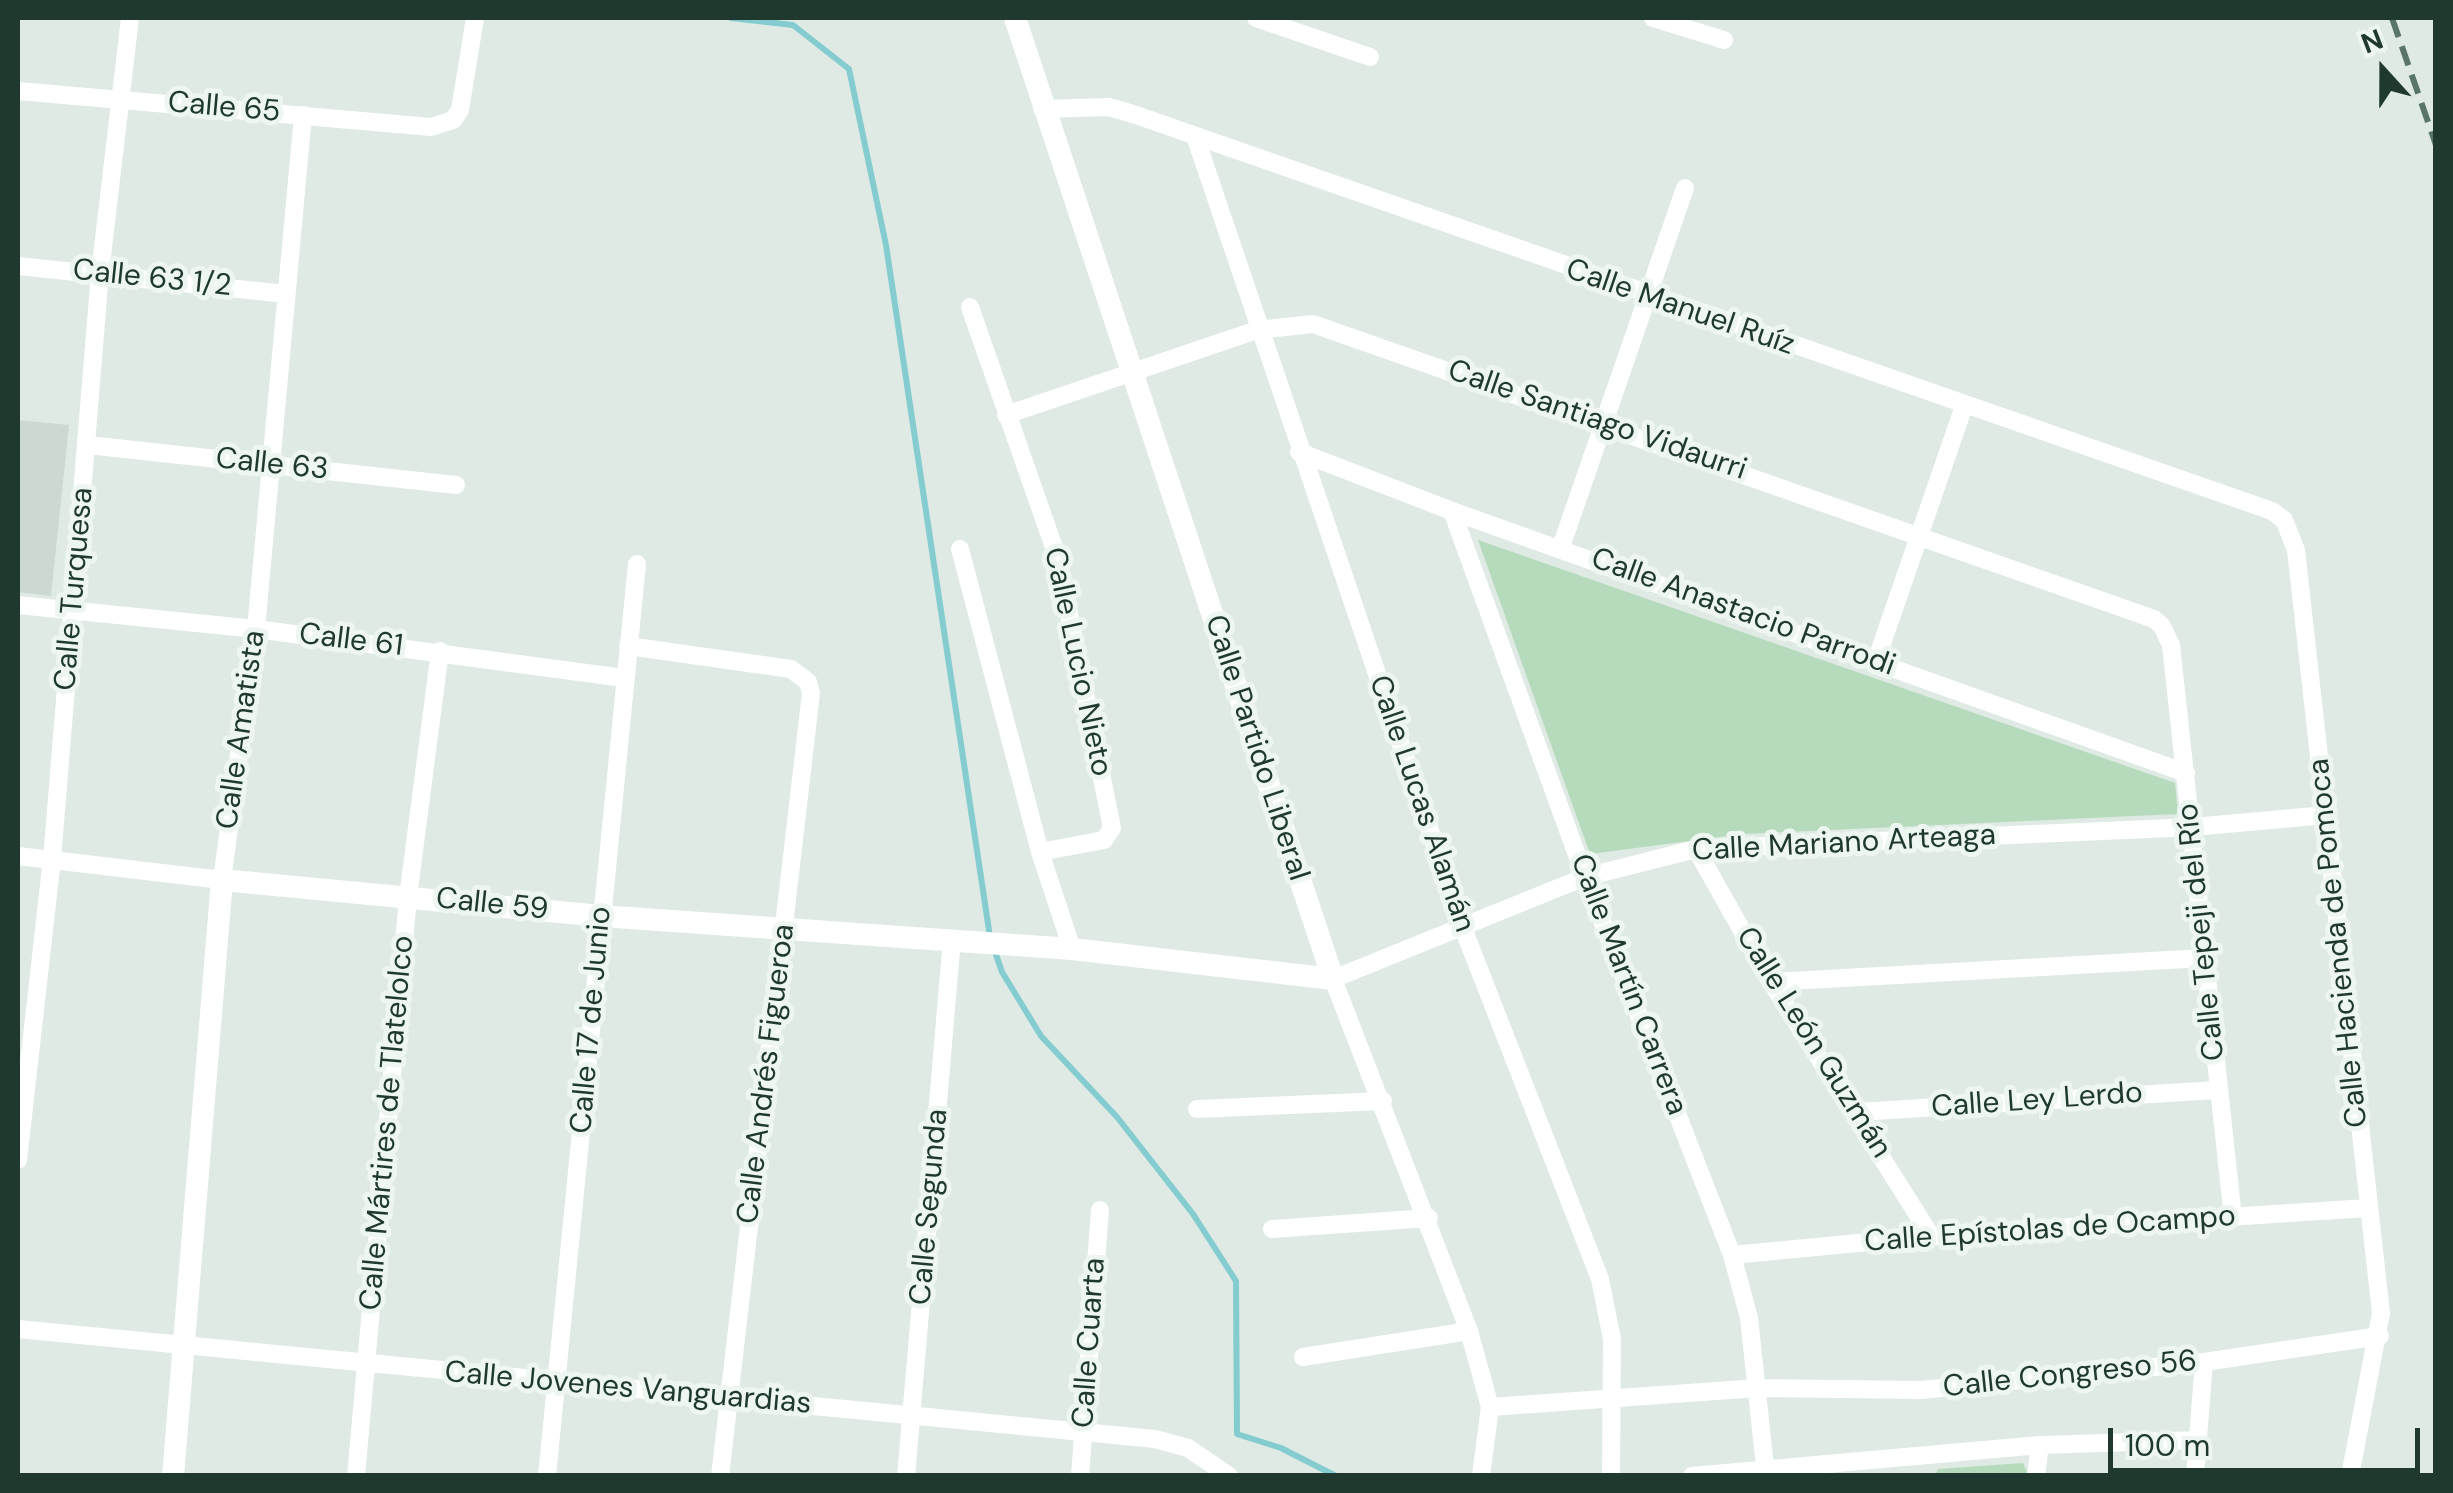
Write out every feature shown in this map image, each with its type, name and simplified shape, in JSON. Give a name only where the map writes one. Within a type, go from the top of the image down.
[{"type":"street","name":"Calle Turquesa","points":[[18,1160],[52,859],[100,273],[130,18]]},
{"type":"street","name":"Calle 65","points":[[18,91],[430,127],[458,116],[476,18]]},
{"type":"street","name":"Calle Partido Liberal","points":[[1015,18],[1333,979],[1429,1218],[1469,1331],[1490,1407],[1481,1476]]},
{"type":"street","points":[[1256,18],[1370,58]]},
{"type":"street","points":[[1653,18],[1724,40]]},
{"type":"street","name":"Calle Manuel Ruíz","points":[[1042,109],[1109,107],[2272,511],[2284,520],[2296,550]]},
{"type":"street","name":"Calle Amatista","points":[[173,1476],[222,880],[256,629],[303,115]]},
{"type":"street","name":"Calle Lucas Alamán","points":[[1195,136],[1257,330],[1463,928],[1600,1279],[1612,1339],[1611,1476]]},
{"type":"street","points":[[1560,547],[1685,188]]},
{"type":"street","name":"Calle 63 1/2","points":[[18,266],[286,294]]},
{"type":"street","name":"Calle Lucio Nieto","points":[[970,307],[1071,608],[1112,828],[1104,840],[1040,852]]},
{"type":"street","name":"Calle Santiago Vidaurri","points":[[1006,415],[1130,370],[1257,330],[1300,322],[1334,329],[2154,619],[2171,645]]},
{"type":"street","points":[[1876,661],[1964,406]]},
{"type":"street","name":"Calle 63","points":[[88,445],[456,485]]},
{"type":"street","name":"Calle Anastacio Parrodi","points":[[1300,452],[1452,511],[2186,774]]},
{"type":"street","name":"Calle Martín Carrera","points":[[1452,511],[1586,877],[1732,1255],[1748,1318],[1766,1472]]},
{"type":"street","points":[[960,549],[1040,852],[1072,949]]},
{"type":"street","name":"Calle Hacienda de Pomoca","points":[[2296,550],[2381,1313],[2380,1336],[2361,1405],[2350,1476]]},
{"type":"street","name":"Calle 17 de Junio","points":[[547,1476],[637,564]]},
{"type":"street","name":"Calle 61","points":[[18,605],[256,629],[624,678]]},
{"type":"street","name":"Calle Tepeji del Río","points":[[2171,645],[2233,1218]]},
{"type":"street","name":"Calle Andrés Figueroa","points":[[628,646],[791,669],[801,675],[811,692],[720,1476]]},
{"type":"street","name":"Calle Mártires de Tlatelolco","points":[[356,1476],[408,897],[440,652]]},
{"type":"street","name":"Calle Mariano Arteaga","points":[[960,939],[1333,979],[1586,877],[1696,849],[2193,827],[2326,815]]},
{"type":"street","name":"Calle León Guzmán","points":[[1696,849],[1771,982],[1857,1112],[1932,1236]]},
{"type":"street","name":"Calle 59","points":[[18,856],[601,916],[960,939]]},
{"type":"street","name":"Calle Segunda","points":[[906,1476],[960,939]]},
{"type":"street","points":[[1771,982],[2205,958]]},
{"type":"street","name":"Calle Ley Lerdo","points":[[1857,1112],[2217,1090]]},
{"type":"street","points":[[1198,1109],[1382,1101]]},
{"type":"street","name":"Calle Epístolas de Ocampo","points":[[1732,1255],[1932,1236],[2368,1208]]},
{"type":"street","name":"Calle Cuarta","points":[[1080,1476],[1100,1210]]},
{"type":"street","points":[[1272,1229],[1429,1218]]},
{"type":"street","name":"Calle Jovenes Vanguardias","points":[[18,1329],[912,1415],[1084,1436],[1155,1439],[1188,1448],[1229,1476]]},
{"type":"street","points":[[1303,1358],[1469,1331]]},
{"type":"street","name":"Calle Congreso 56","points":[[1490,1407],[1758,1388],[1921,1390],[2204,1362],[2380,1336]]},
{"type":"street","points":[[2195,1476],[2204,1362]]},
{"type":"street","points":[[1692,1476],[2040,1444],[2199,1440]]},
{"type":"street","points":[[2036,1476],[2040,1444]]},
{"type":"street","points":[[1915,1456],[1917,1476]]},
{"type":"shaded area","points":[[18,420],[69,425],[51,596],[18,592]]},
{"type":"green space","points":[[1478,540],[2175,783],[2178,814],[1743,834],[1590,854]]},
{"type":"green space","points":[[2023,1463],[2028,1475],[1935,1476],[1938,1469]]},
{"type":"waterway","points":[[731,18],[793,25],[849,69],[886,245],[990,937]]},
{"type":"waterway","points":[[994,949],[1002,972],[1041,1036],[1117,1117],[1193,1214],[1236,1281],[1237,1434],[1281,1448],[1336,1476]]},
{"type":"railway","points":[[2392,18],[2436,145]]}]
